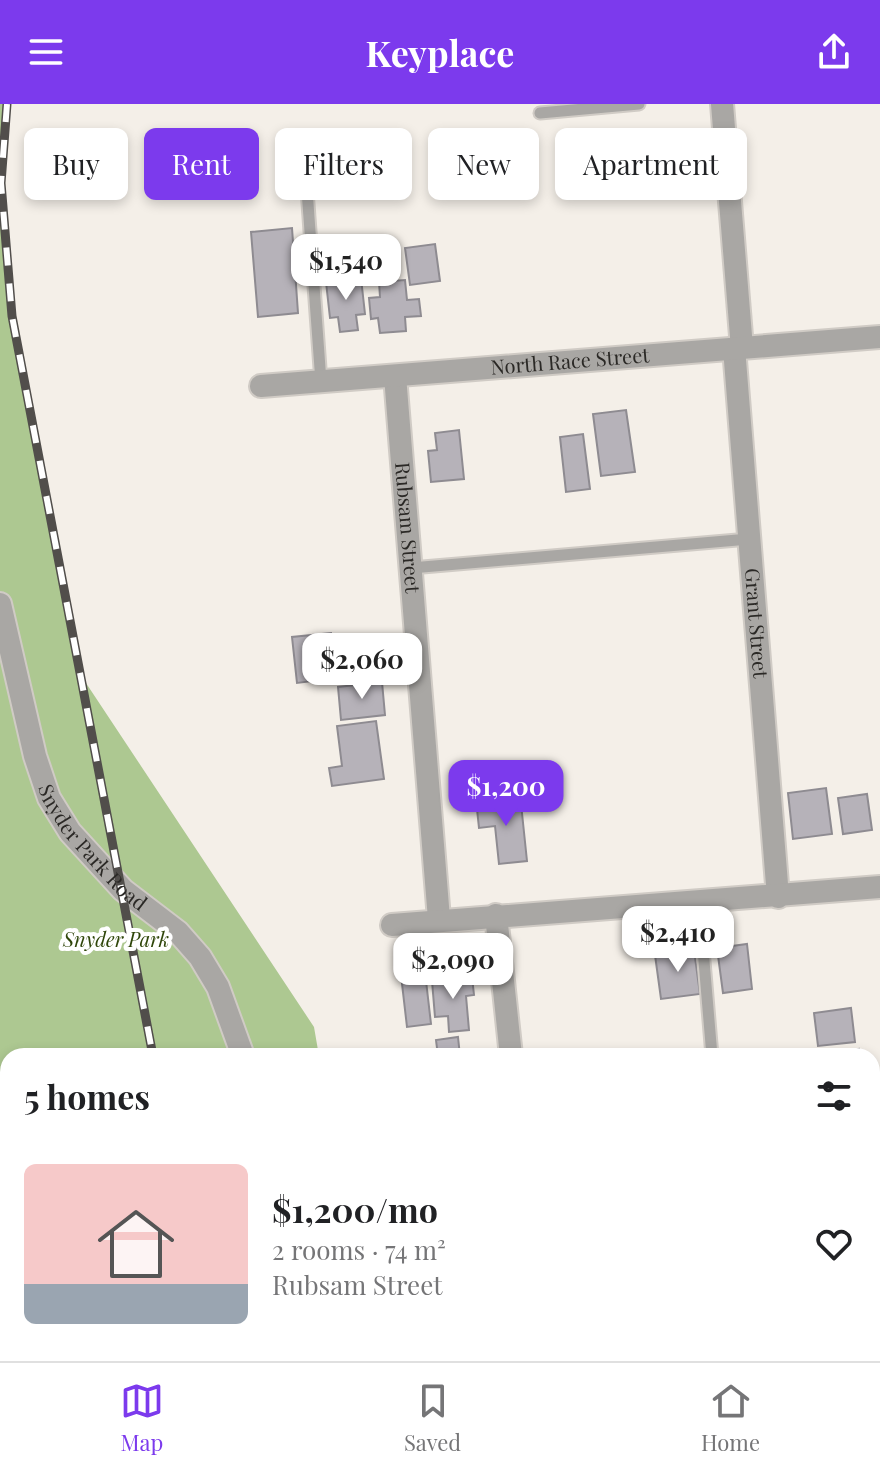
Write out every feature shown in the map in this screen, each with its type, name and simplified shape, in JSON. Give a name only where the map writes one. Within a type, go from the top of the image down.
[{"type":"street","name":"Grant Street","points":[[722,104],[749,539],[778,897]]},
{"type":"street","name":"North Race Street","points":[[261,386],[880,337]]},
{"type":"street","name":"Rubsam Street","points":[[395,376],[439,919]]},
{"type":"street","name":"Snyder Park Road","points":[[0,604],[35,756],[49,798],[70,832],[113,880],[178,932],[200,957],[218,987],[240,1048]]},
{"type":"street","points":[[392,925],[880,887]]},
{"type":"street","points":[[496,915],[510,1048]]},
{"type":"lane","points":[[540,113],[639,104]]},
{"type":"lane","points":[[308,200],[321,382]]},
{"type":"lane","points":[[411,568],[749,539]]},
{"type":"lane","points":[[699,902],[711,1048]]},
{"type":"green space","name":"Snyder Park","points":[[0,104],[7,104],[1,183],[12,316],[82,677],[314,1027],[318,1048],[0,1048]]},
{"type":"building","points":[[292,228],[298,313],[258,317],[251,232]]},
{"type":"building","points":[[435,244],[440,281],[410,285],[405,248]]},
{"type":"building","points":[[361,278],[365,314],[356,315],[358,330],[340,332],[338,317],[330,318],[326,282]]},
{"type":"building","points":[[405,280],[407,300],[419,299],[421,316],[405,317],[406,331],[380,333],[378,318],[371,319],[369,298],[380,297],[379,282]]},
{"type":"building","points":[[626,410],[635,472],[601,476],[593,414]]},
{"type":"building","points":[[459,430],[464,479],[431,482],[428,451],[437,450],[435,433]]},
{"type":"building","points":[[583,434],[590,489],[566,492],[560,437]]},
{"type":"building","points":[[331,633],[332,648],[374,644],[377,673],[297,683],[292,637]]},
{"type":"building","points":[[382,682],[385,715],[341,720],[338,687]]},
{"type":"building","points":[[376,721],[384,779],[332,786],[329,768],[342,766],[337,726]]},
{"type":"building","points":[[826,788],[832,834],[793,839],[788,793]]},
{"type":"building","points":[[520,794],[527,861],[499,864],[495,826],[479,828],[477,809],[497,806],[496,796]]},
{"type":"building","points":[[867,794],[872,830],[843,834],[838,798]]},
{"type":"building","points":[[747,944],[752,989],[723,993],[717,948]]},
{"type":"building","points":[[694,950],[700,994],[661,999],[655,955]]},
{"type":"building","points":[[425,972],[431,1024],[407,1027],[401,975]]},
{"type":"building","points":[[472,977],[474,995],[466,996],[469,1030],[449,1032],[448,1016],[435,1017],[432,981]]},
{"type":"building","points":[[851,1008],[855,1042],[818,1046],[814,1013]]},
{"type":"building","points":[[458,1037],[459,1048],[437,1048],[436,1040]]},
{"type":"railway","points":[[7,104],[1,183],[12,316],[151,1048]]}]
